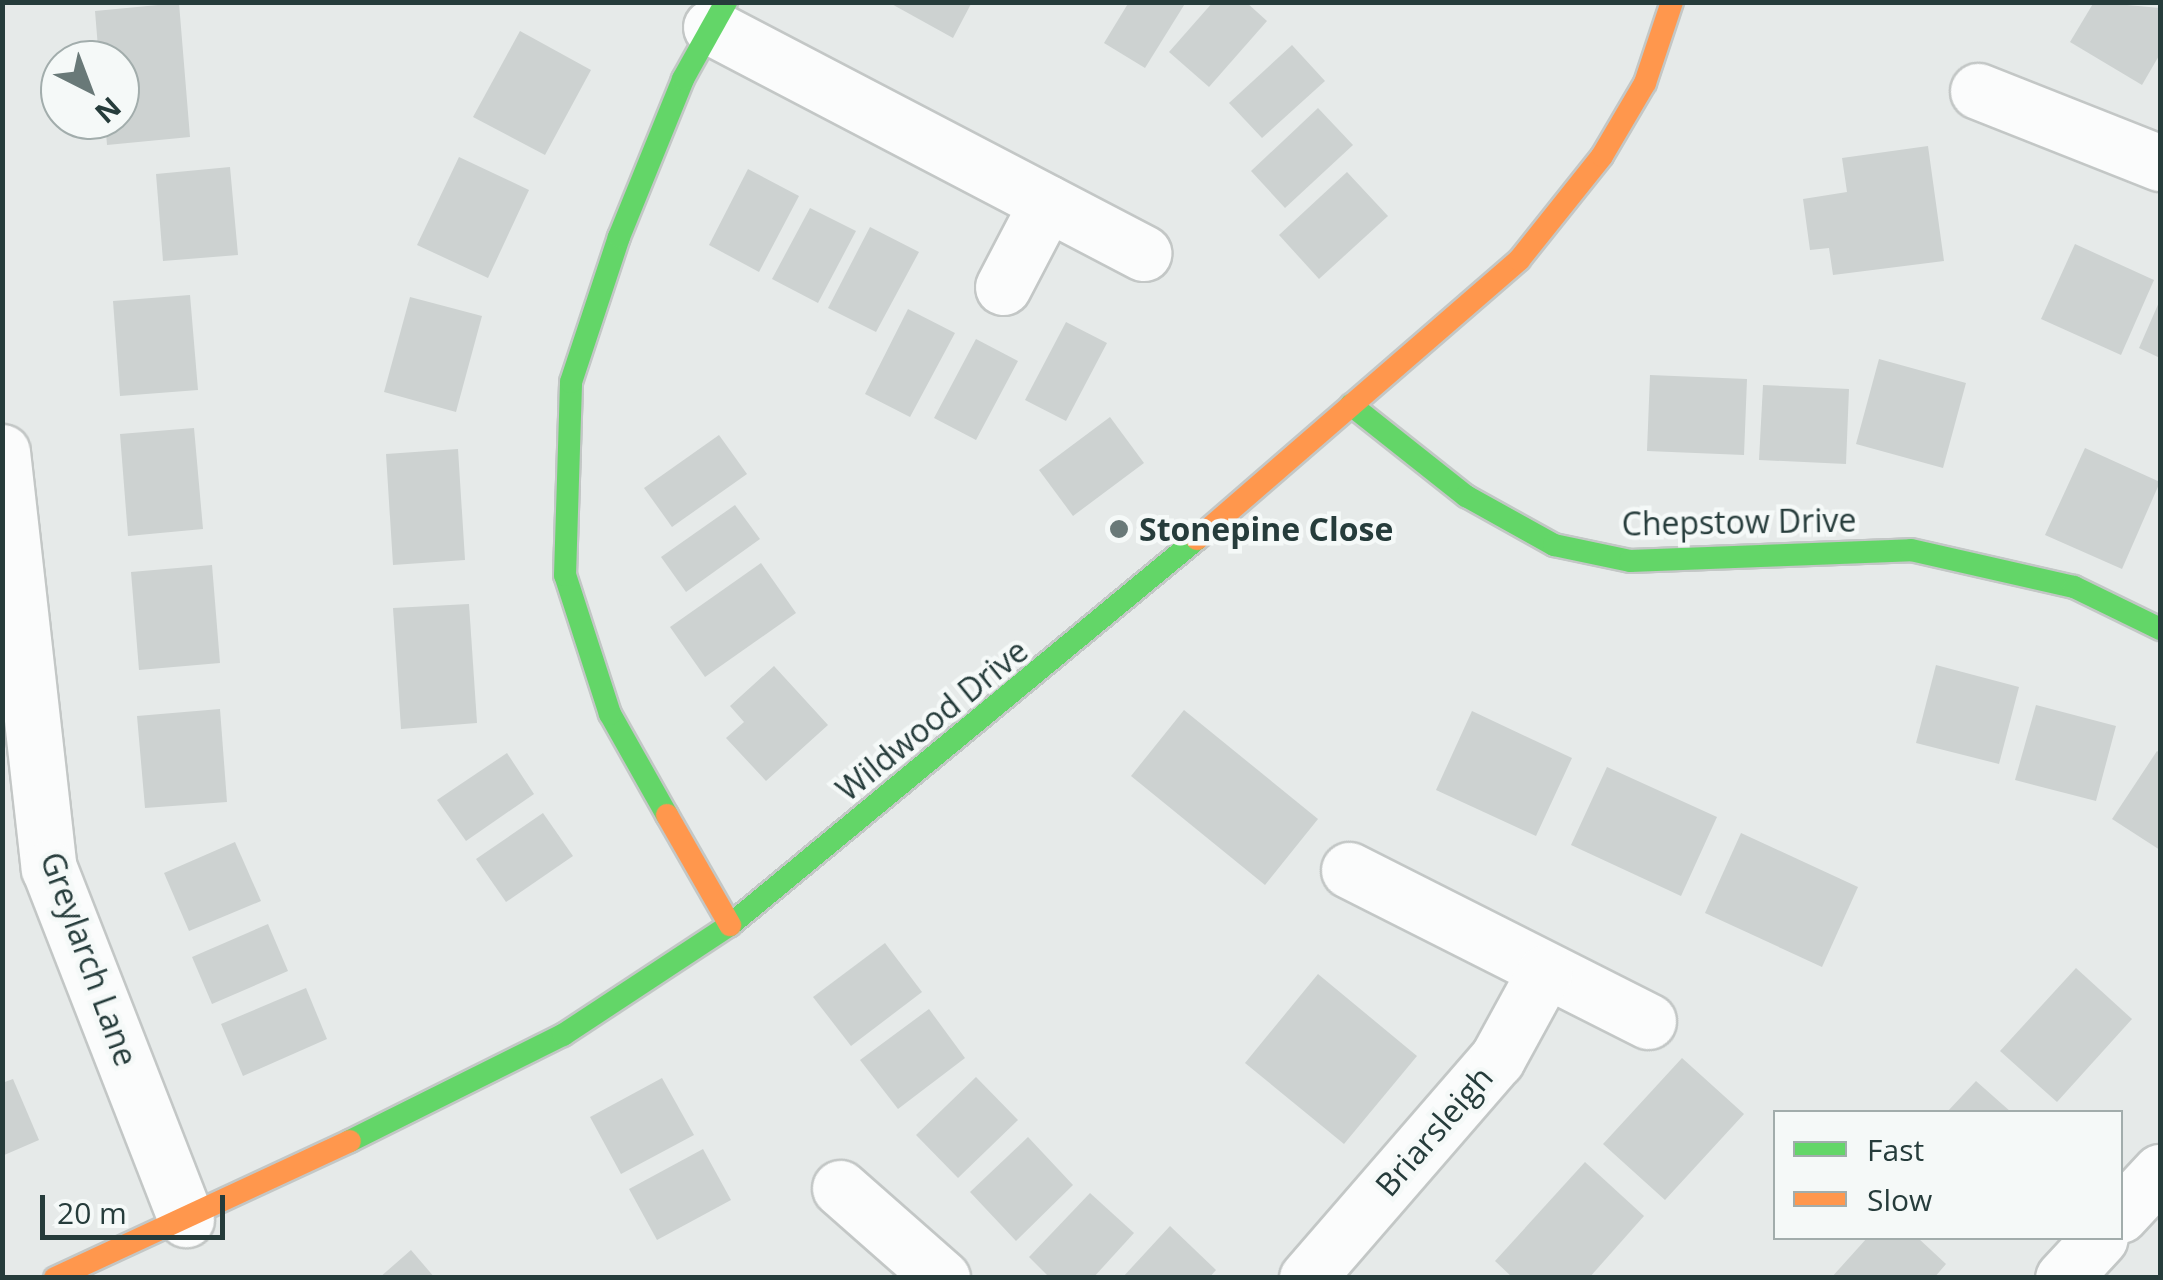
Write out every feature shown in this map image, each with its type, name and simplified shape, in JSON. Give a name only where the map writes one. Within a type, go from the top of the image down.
[{"type":"street","name":"Wildwood Drive","points":[[56,1278],[546,1044],[730,925],[1042,673],[1518,260],[1602,156],[1646,83],[1672,2]]},
{"type":"street","points":[[730,925],[610,714],[565,575],[571,382],[618,236],[719,15],[1142,253]]},
{"type":"street","points":[[1978,91],[2160,163]]},
{"type":"street","points":[[1003,287],[1048,203]]},
{"type":"street","name":"Chepstow Drive","points":[[1350,406],[1466,496],[1554,544],[1630,562],[1911,550],[2074,587],[2160,629]]},
{"type":"street","name":"Greylarch Lane","points":[[2,452],[49,868],[186,1219]]},
{"type":"street","points":[[1349,870],[1544,973],[1648,1021]]},
{"type":"street","name":"Briarsleigh","points":[[1308,1278],[1496,1059],[1544,973]]},
{"type":"street","points":[[2123,1213],[2160,1172]]},
{"type":"street","points":[[840,1188],[942,1278]]},
{"type":"street","points":[[2063,1278],[2098,1240]]},
{"type":"building","points":[[888,2],[972,2],[953,38]]},
{"type":"building","points":[[1129,2],[1186,2],[1145,68],[1104,43]]},
{"type":"building","points":[[1213,2],[1246,2],[1267,21],[1209,87],[1169,52]]},
{"type":"building","points":[[2094,2],[2160,8],[2160,54],[2142,85],[2070,42]]},
{"type":"building","points":[[179,3],[190,137],[107,145],[107,140],[140,140],[140,40],[97,40],[95,11]]},
{"type":"building","points":[[520,31],[591,70],[545,155],[473,117]]},
{"type":"building","points":[[1292,45],[1325,81],[1262,138],[1229,103]]},
{"type":"building","points":[[1318,108],[1353,145],[1285,208],[1251,171]]},
{"type":"building","points":[[1928,146],[1944,261],[1833,275],[1829,248],[1810,250],[1803,199],[1847,192],[1842,158]]},
{"type":"building","points":[[459,157],[529,190],[488,278],[417,245]]},
{"type":"building","points":[[230,167],[238,255],[163,261],[156,174]]},
{"type":"building","points":[[748,169],[799,196],[759,272],[709,245]]},
{"type":"building","points":[[1347,172],[1388,216],[1319,279],[1279,235]]},
{"type":"building","points":[[810,208],[856,231],[818,303],[772,279]]},
{"type":"building","points":[[870,227],[919,252],[876,332],[828,308]]},
{"type":"building","points":[[2075,244],[2154,280],[2121,355],[2041,319]]},
{"type":"building","points":[[190,295],[198,390],[120,396],[113,301]]},
{"type":"building","points":[[410,297],[482,316],[456,412],[384,392]]},
{"type":"building","points":[[2160,300],[2160,358],[2139,348]]},
{"type":"building","points":[[908,309],[955,333],[910,417],[865,394]]},
{"type":"building","points":[[1066,322],[1107,343],[1066,421],[1025,400]]},
{"type":"building","points":[[976,339],[1018,361],[976,440],[934,418]]},
{"type":"building","points":[[1879,359],[1966,383],[1943,468],[1856,444]]},
{"type":"building","points":[[1650,375],[1747,379],[1744,455],[1647,451]]},
{"type":"building","points":[[1763,385],[1849,389],[1846,464],[1759,460]]},
{"type":"building","points":[[1110,417],[1144,463],[1073,516],[1039,470]]},
{"type":"building","points":[[194,428],[203,529],[128,536],[120,434]]},
{"type":"building","points":[[719,435],[747,474],[672,527],[644,488]]},
{"type":"building","points":[[2085,448],[2160,482],[2122,569],[2045,535]]},
{"type":"building","points":[[458,449],[465,560],[393,565],[386,454]]},
{"type":"building","points":[[735,505],[760,539],[686,592],[661,557]]},
{"type":"building","points":[[761,563],[796,613],[705,677],[670,627]]},
{"type":"building","points":[[212,565],[220,663],[139,670],[131,572]]},
{"type":"building","points":[[469,604],[477,723],[401,729],[393,608]]},
{"type":"building","points":[[1936,665],[2019,687],[1999,764],[1916,743]]},
{"type":"building","points":[[774,666],[828,725],[766,781],[726,738],[744,722],[730,706]]},
{"type":"building","points":[[2036,705],[2116,726],[2096,801],[2015,780]]},
{"type":"building","points":[[220,709],[227,802],[145,808],[137,716]]},
{"type":"building","points":[[1184,710],[1318,819],[1265,885],[1131,776]]},
{"type":"building","points":[[1472,711],[1572,758],[1536,836],[1436,790]]},
{"type":"building","points":[[2157,751],[2160,753],[2160,850],[2112,819]]},
{"type":"building","points":[[507,753],[534,794],[466,841],[437,800]]},
{"type":"building","points":[[1607,767],[1717,817],[1681,896],[1571,845]]},
{"type":"building","points":[[543,813],[573,856],[506,902],[476,859]]},
{"type":"building","points":[[1741,833],[1858,887],[1822,967],[1705,913]]},
{"type":"building","points":[[235,842],[261,901],[189,931],[164,873]]},
{"type":"building","points":[[268,924],[288,971],[212,1004],[192,957]]},
{"type":"building","points":[[885,943],[922,992],[851,1046],[813,997]]},
{"type":"building","points":[[2076,968],[2132,1019],[2057,1102],[2000,1051]]},
{"type":"building","points":[[1318,974],[1417,1056],[1344,1144],[1245,1063]]},
{"type":"building","points":[[306,988],[327,1039],[243,1076],[221,1024]]},
{"type":"building","points":[[929,1009],[965,1058],[898,1109],[860,1060]]},
{"type":"building","points":[[1682,1058],[1744,1114],[1665,1200],[1603,1144]]},
{"type":"building","points":[[976,1077],[1018,1120],[958,1178],[916,1135]]},
{"type":"building","points":[[662,1078],[694,1135],[621,1174],[590,1117]]},
{"type":"building","points":[[13,1079],[39,1140],[2,1156],[2,1083]]},
{"type":"building","points":[[1976,1081],[2009,1110],[1949,1110]]},
{"type":"building","points":[[1028,1137],[1073,1185],[1016,1241],[970,1192]]},
{"type":"building","points":[[703,1149],[731,1200],[657,1240],[629,1189]]},
{"type":"building","points":[[1585,1162],[1644,1216],[1589,1278],[1513,1278],[1495,1261]]},
{"type":"building","points":[[1090,1193],[1134,1233],[1093,1278],[1050,1278],[1029,1257]]},
{"type":"building","points":[[1170,1226],[1216,1270],[1209,1278],[1122,1278]]},
{"type":"building","points":[[1865,1240],[1920,1240],[1946,1264],[1934,1278],[1831,1278]]},
{"type":"building","points":[[411,1250],[435,1278],[379,1278]]},
{"type":"traffic: fast","points":[[667,815],[610,714],[565,575],[571,382],[619,237],[683,79],[726,2]]},
{"type":"traffic: fast","points":[[1351,405],[1466,496],[1554,545],[1630,561],[1911,550],[2074,587],[2160,629]]},
{"type":"traffic: fast","points":[[350,1141],[563,1035],[730,925],[1197,539]]},
{"type":"traffic: slow","points":[[1197,539],[1519,260],[1602,156],[1645,83],[1672,2]]},
{"type":"traffic: slow","points":[[667,815],[730,925]]},
{"type":"traffic: slow","points":[[55,1278],[350,1141]]},
{"type":"place","name":"Stonepine Close","points":[[1119,529]]}]
